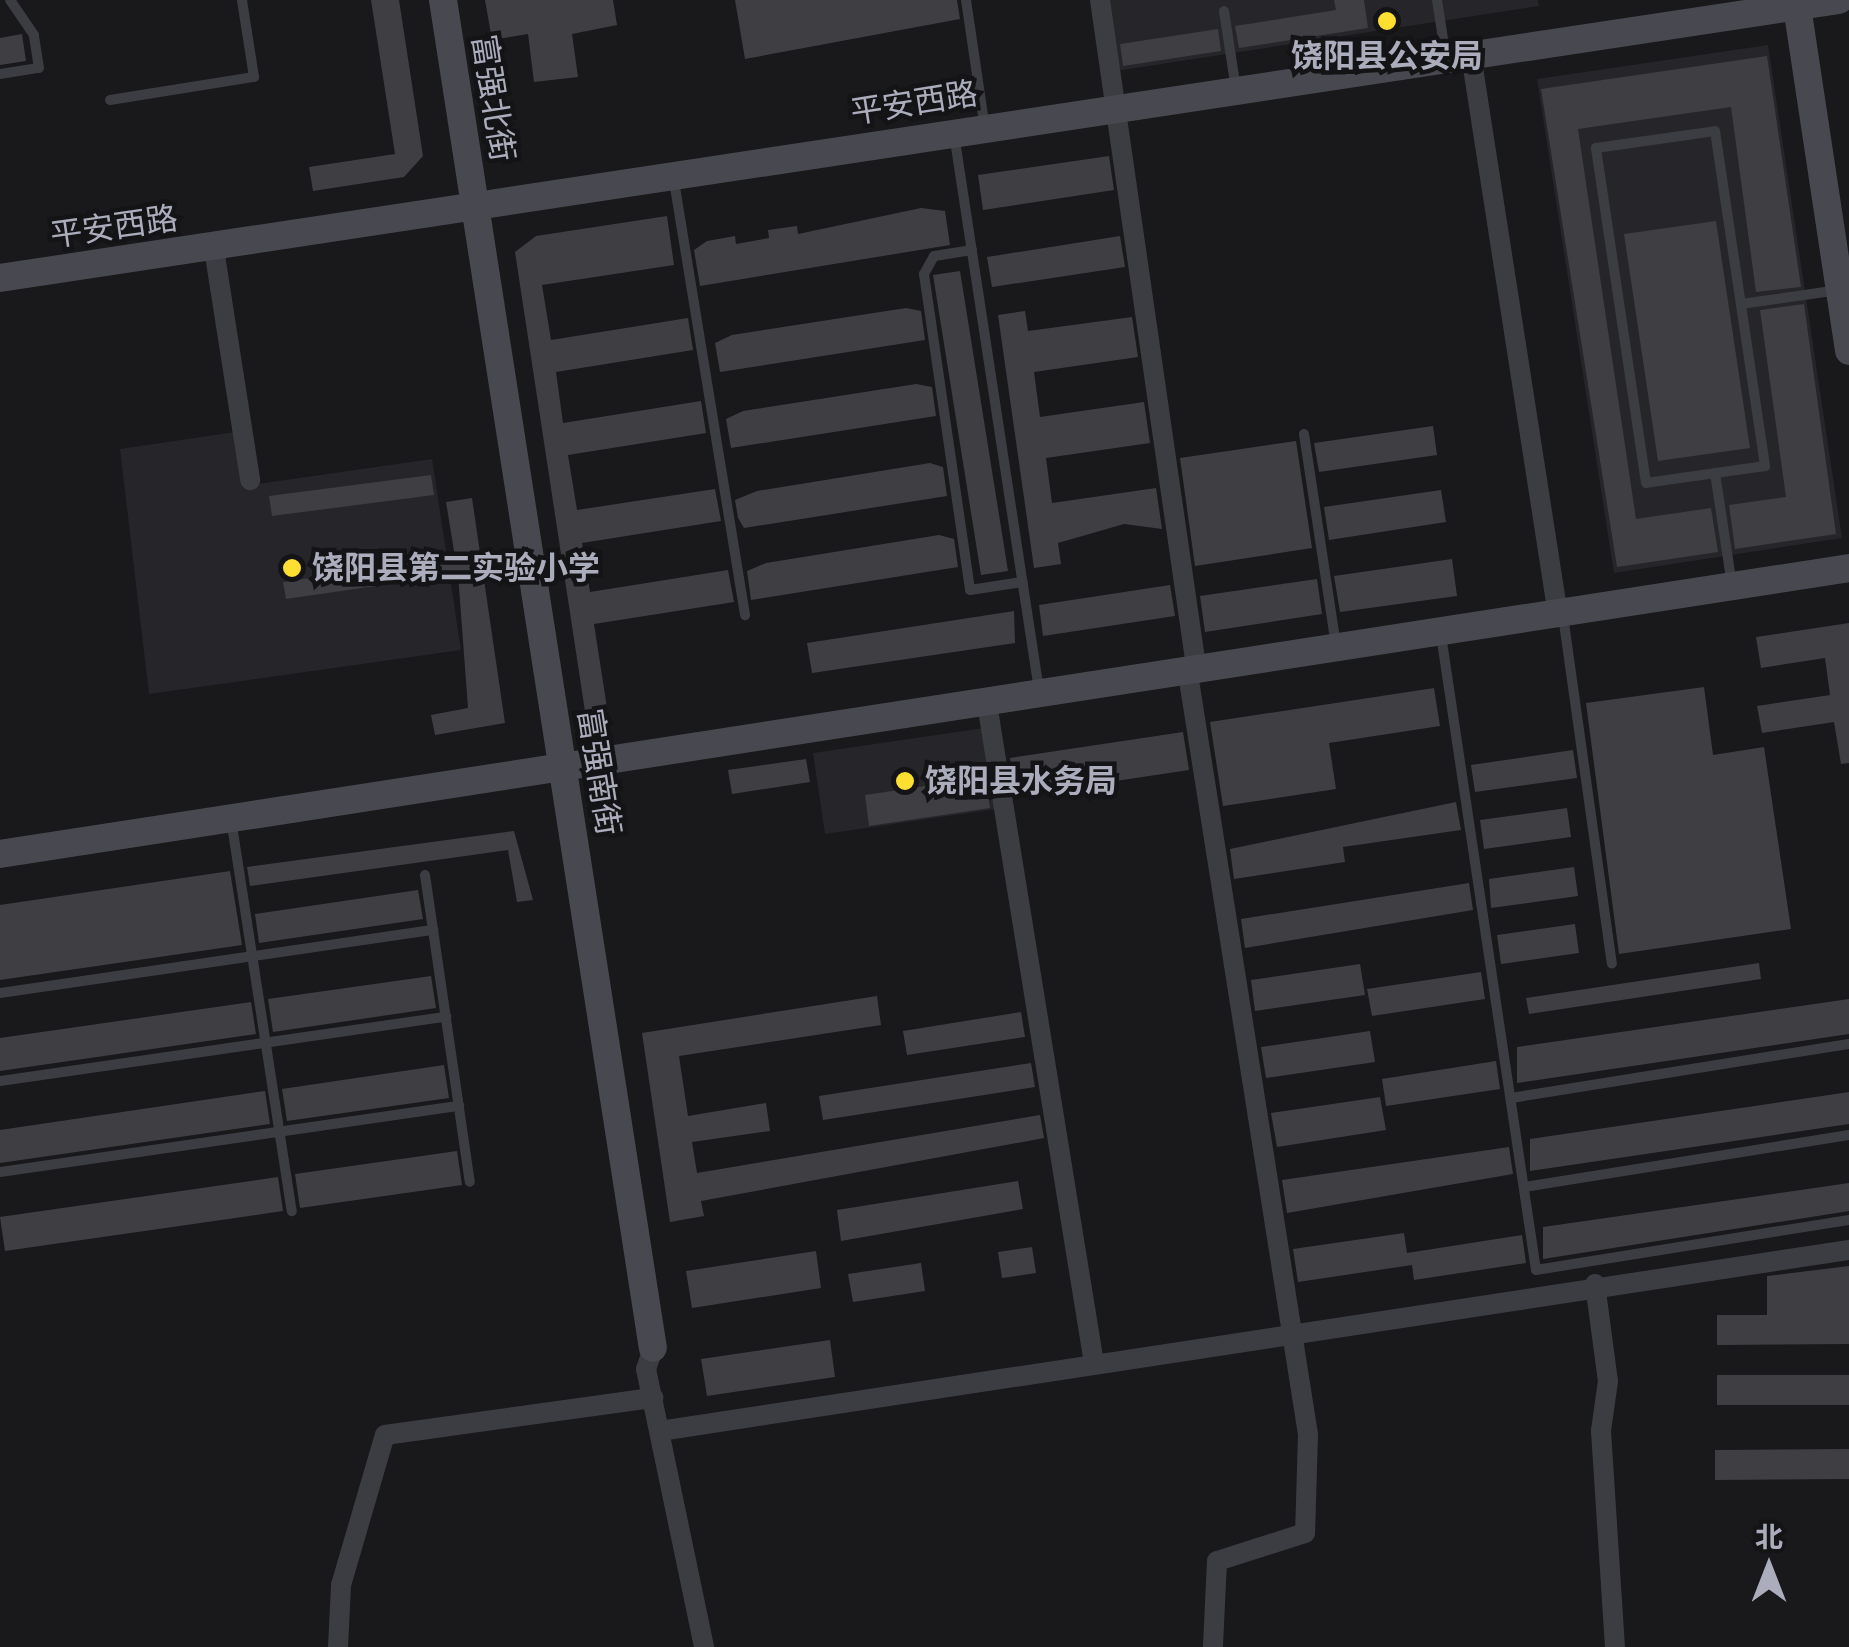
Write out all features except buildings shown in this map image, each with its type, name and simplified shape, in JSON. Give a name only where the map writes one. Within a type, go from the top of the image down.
[{"type":"street","name":"富强北街","points":[[443,0],[475,207]]},
{"type":"street","points":[[1100,0],[1192,673],[1308,1434],[1305,1533],[1218,1561],[1213,1647]]},
{"type":"street","name":"平安西路","points":[[0,278],[214,249],[674,175],[1459,57],[1702,10],[1839,0]]},
{"type":"street","points":[[1796,3],[1849,351]]},
{"type":"street","points":[[1459,57],[1560,615]]},
{"type":"street","name":"富强南街","points":[[475,207],[653,1348]]},
{"type":"street","points":[[214,249],[250,480]]},
{"type":"street","points":[[0,854],[1337,651],[1849,568]]},
{"type":"street","points":[[987,704],[1094,1363]]},
{"type":"street","points":[[660,1430],[1595,1284],[1849,1250]]},
{"type":"street","points":[[1595,1284],[1608,1381],[1600,1432],[1615,1647]]},
{"type":"street","points":[[653,1348],[652,1398],[704,1647]]},
{"type":"street","points":[[338,1647],[341,1585],[385,1435],[652,1398]]},
{"type":"lane","points":[[0,74],[39,68],[34,35],[10,0]]},
{"type":"lane","points":[[110,100],[254,77],[242,0]]},
{"type":"lane","points":[[966,0],[985,128]]},
{"type":"lane","points":[[1438,0],[1459,57]]},
{"type":"lane","points":[[1224,11],[1236,90]]},
{"type":"lane","points":[[1715,130],[1765,466],[1715,474],[1646,483],[1596,148],[1715,130]]},
{"type":"lane","points":[[954,132],[1040,696]]},
{"type":"lane","points":[[674,175],[745,616]]},
{"type":"lane","points":[[972,250],[934,256],[924,274],[970,590],[1022,582]]},
{"type":"lane","points":[[1741,304],[1840,290]]},
{"type":"lane","points":[[1304,434],[1337,651]]},
{"type":"lane","points":[[1715,474],[1732,588]]},
{"type":"lane","points":[[1560,615],[1612,964]]},
{"type":"lane","points":[[1441,634],[1536,1270],[1849,1220]]},
{"type":"lane","points":[[230,818],[292,1211]]},
{"type":"lane","points":[[426,875],[470,1182]]},
{"type":"lane","points":[[0,993],[434,930]]},
{"type":"lane","points":[[0,1081],[446,1016]]},
{"type":"lane","points":[[1511,1098],[1849,1044]]},
{"type":"lane","points":[[0,1172],[459,1106]]},
{"type":"lane","points":[[1524,1187],[1849,1135]]},
{"type":"shaded area","points":[[1106,0],[1538,0],[1539,6],[1116,71]]},
{"type":"shaded area","points":[[1768,45],[1842,538],[1614,573],[1537,79]]},
{"type":"shaded area","name":"饶阳县第二实验小学","points":[[235,432],[243,486],[432,459],[461,650],[149,694],[120,449]]},
{"type":"shaded area","name":"饶阳县水务局","points":[[984,728],[996,809],[825,834],[813,753]]},
{"type":"place","name":"饶阳县公安局","points":[[1387,21]]},
{"type":"place","name":"饶阳县第二实验小学","points":[[292,568]]},
{"type":"place","name":"饶阳县水务局","points":[[905,781]]}]
